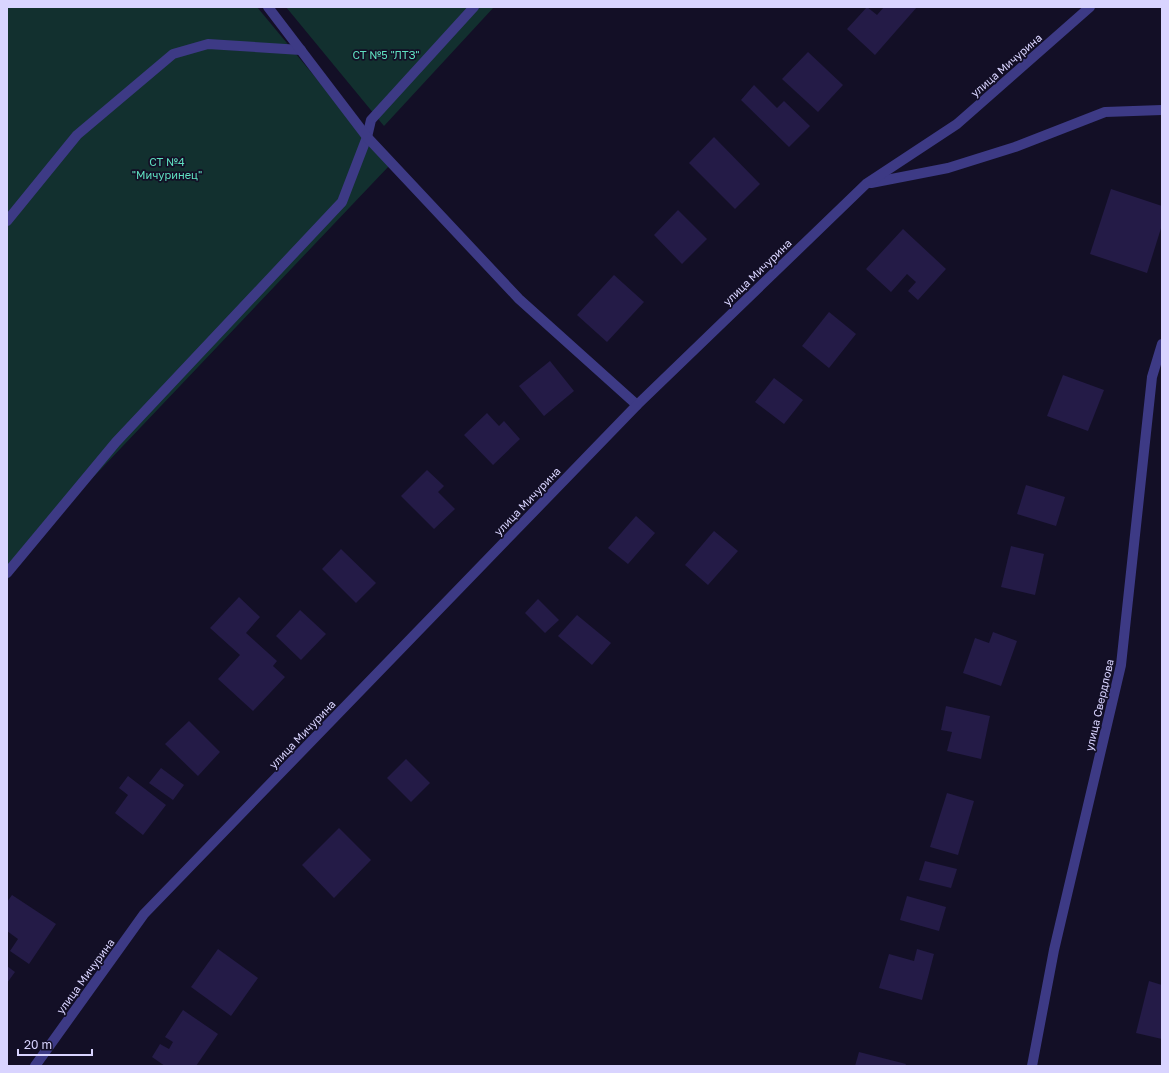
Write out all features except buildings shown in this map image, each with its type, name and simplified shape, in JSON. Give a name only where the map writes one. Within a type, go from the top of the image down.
[{"type":"street","points":[[268,7],[366,137],[519,299],[637,405]]},
{"type":"street","points":[[7,573],[116,442],[342,202],[371,120],[474,7]]},
{"type":"street","name":"улица Мичурина","points":[[35,1066],[144,914],[637,405],[866,184],[957,124],[1090,7]]},
{"type":"street","points":[[7,221],[77,135],[173,54],[208,44],[301,50]]},
{"type":"street","points":[[866,184],[948,168],[1015,147],[1105,112],[1162,110]]},
{"type":"street","name":"улица Свердлова","points":[[1032,1066],[1054,950],[1121,665],[1152,377],[1162,344]]},
{"type":"green space","name":"СТ №4 \"Мичуринец\"","points":[[7,7],[257,7],[389,166],[63,509],[7,580]]},
{"type":"green space","name":"СТ №5 \"ЛТЗ\"","points":[[286,7],[494,7],[384,126]]}]
